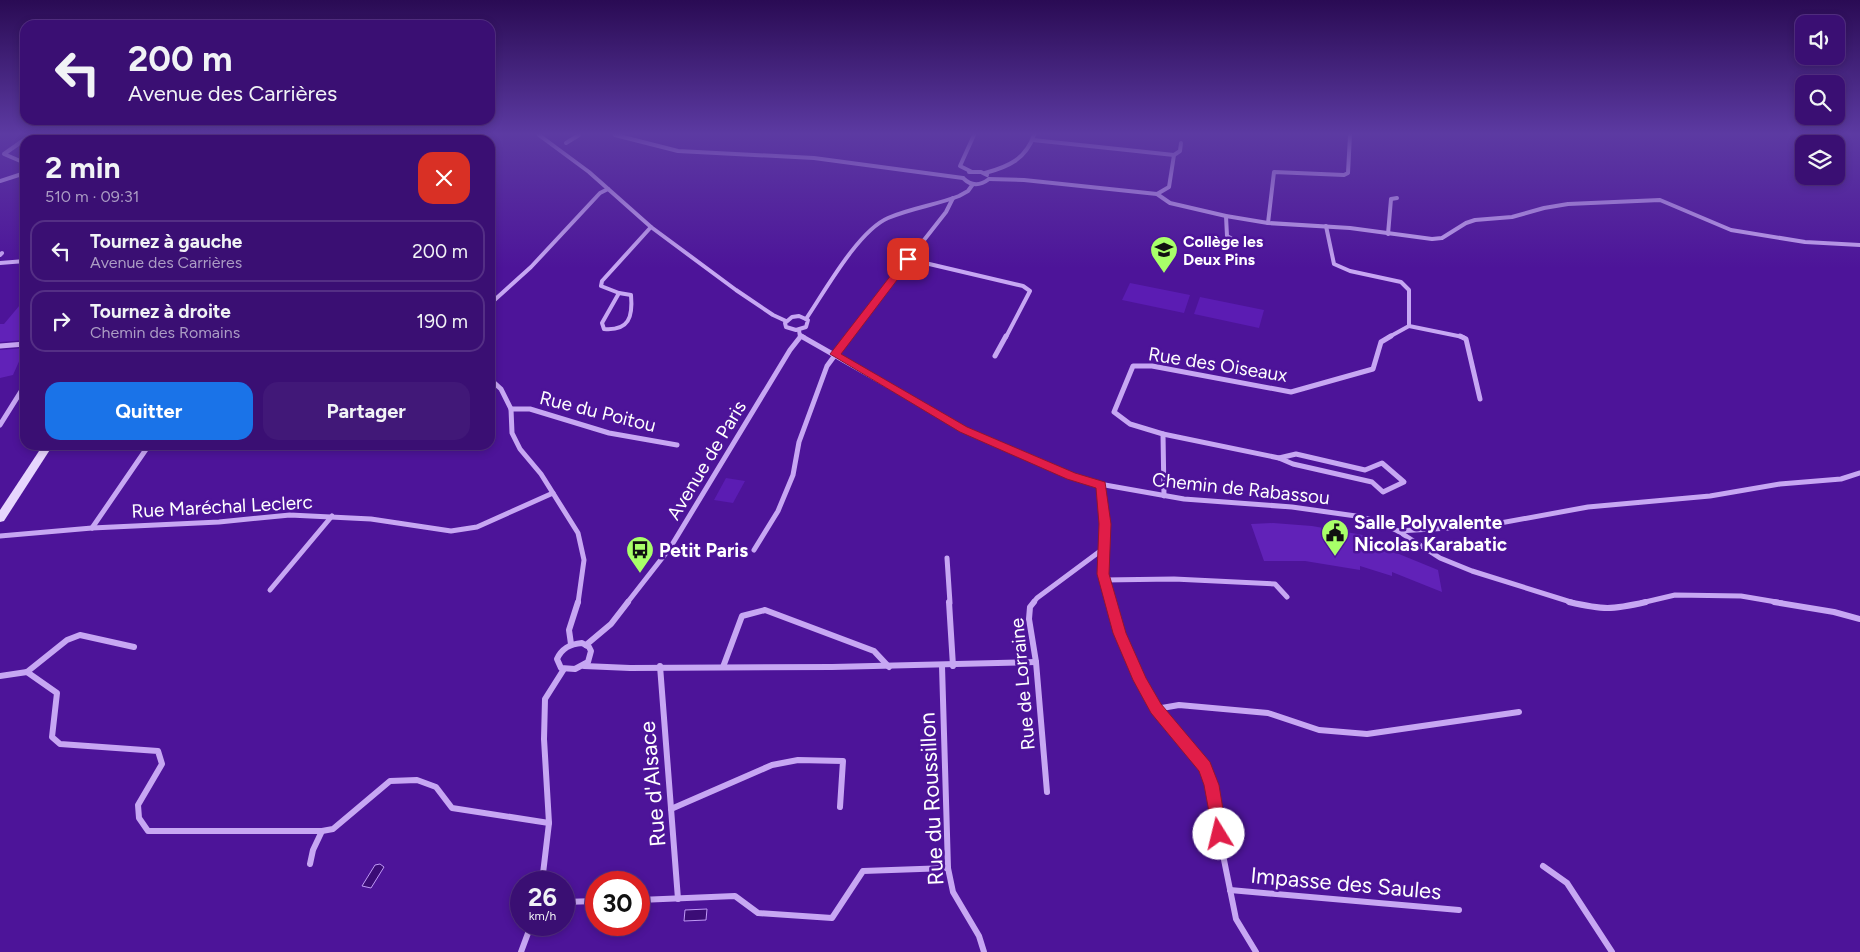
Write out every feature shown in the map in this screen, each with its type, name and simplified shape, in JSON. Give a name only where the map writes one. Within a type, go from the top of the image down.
[{"type":"main road","points":[[0,518],[4,508],[45,450]]},
{"type":"street","points":[[597,179],[651,227],[736,290],[773,315],[786,321],[796,317],[806,318],[865,234],[886,219],[953,198],[966,192],[973,184]]},
{"type":"street","points":[[964,179],[973,184],[982,184],[989,179]]},
{"type":"street","points":[[1005,179],[1157,194],[1170,203],[1226,216],[1268,223],[1326,226],[1421,239],[1442,238],[1466,223],[1488,218],[1512,217],[1544,208],[1568,204],[1660,200],[1731,230],[1805,242],[1860,245]]},
{"type":"street","points":[[1157,194],[1169,187],[1170,179]]},
{"type":"street","points":[[1268,223],[1273,179]]},
{"type":"street","points":[[495,299],[531,267],[600,194],[608,189]]},
{"type":"street","points":[[754,550],[778,511],[792,475],[799,442],[827,366],[889,283],[946,212],[953,198]]},
{"type":"street","points":[[1388,234],[1391,199],[1397,198]]},
{"type":"street","points":[[1226,216],[1227,236],[1239,243]]},
{"type":"street","points":[[1326,226],[1334,264],[1376,278],[1401,282],[1409,290],[1409,326],[1457,335],[1466,339],[1480,399]]},
{"type":"street","points":[[618,294],[602,323],[604,329],[615,331],[624,328],[629,321],[631,294],[618,294],[601,286],[602,281],[651,227]]},
{"type":"street","points":[[908,259],[1023,286],[1030,291],[1020,313],[995,356]]},
{"type":"street","points":[[0,263],[20,261]]},
{"type":"street","name":"Avenue de Paris","points":[[586,645],[611,624],[670,548],[800,333],[808,325],[806,318]]},
{"type":"street","name":"Chemin de Rabassou","points":[[786,321],[786,327],[800,333],[964,429],[1071,476],[1101,485],[1164,496],[1292,507],[1356,516],[1376,521],[1398,531],[1440,558],[1472,571],[1562,600],[1599,609],[1615,609],[1675,595],[1741,596],[1834,612],[1860,619]]},
{"type":"street","name":"Rue des Oiseaux","points":[[1163,434],[1120,421],[1114,412],[1133,366],[1152,366],[1291,392],[1373,368],[1382,342],[1409,326]]},
{"type":"street","points":[[0,346],[20,344]]},
{"type":"street","points":[[495,384],[501,389],[511,409],[512,433],[520,449],[541,474],[553,493],[578,533],[583,549],[584,560],[578,607],[569,630],[571,644]]},
{"type":"street","points":[[0,425],[20,393]]},
{"type":"street","name":"Rue du Poitou","points":[[511,409],[530,409],[609,433],[677,445]]},
{"type":"street","points":[[1164,496],[1163,434],[1279,458],[1293,464],[1372,482],[1383,492],[1404,482],[1382,463],[1365,470],[1296,454],[1279,458]]},
{"type":"street","points":[[92,528],[146,450]]},
{"type":"street","points":[[1398,531],[1484,526],[1526,520],[1588,507],[1710,496],[1780,484],[1841,480],[1860,473]]},
{"type":"street","points":[[1101,485],[1105,524],[1103,549],[1104,580],[1120,633],[1140,680],[1156,709],[1205,767],[1212,785],[1236,919],[1256,952]]},
{"type":"street","name":"Rue Maréchal Leclerc","points":[[1,535],[92,528],[219,522],[290,515],[371,519],[451,531],[477,527],[553,493]]},
{"type":"street","points":[[270,590],[332,516]]},
{"type":"street","name":"Rue de Lorraine","points":[[1047,792],[1036,662],[1029,619],[1030,608],[1037,598],[1103,549]]},
{"type":"street","points":[[948,558],[953,666]]},
{"type":"street","points":[[1104,580],[1174,579],[1275,584],[1287,597]]},
{"type":"street","points":[[723,667],[742,616],[765,610],[874,651],[889,667]]},
{"type":"street","points":[[0,676],[27,672],[67,640],[80,635],[134,648]]},
{"type":"street","points":[[584,666],[591,654],[589,647],[586,645],[571,644],[562,650],[557,659],[564,669],[574,670],[584,666],[614,669],[660,666],[889,667],[1036,662]]},
{"type":"street","name":"Rue d'Alsace","points":[[660,666],[678,899]]},
{"type":"street","name":"Rue du Roussillon","points":[[942,666],[948,868],[953,892],[979,936],[984,952]]},
{"type":"street","points":[[543,871],[549,823],[544,739],[545,699],[564,669]]},
{"type":"street","points":[[27,672],[57,693],[52,737],[60,744],[158,751],[162,764],[138,805],[139,818],[148,831],[322,831],[333,829],[390,781],[417,780],[436,787],[452,808],[549,823]]},
{"type":"street","points":[[1156,709],[1179,705],[1268,713],[1319,730],[1367,734],[1519,712]]},
{"type":"street","points":[[672,809],[772,765],[785,761],[810,760],[843,761],[840,807]]},
{"type":"street","points":[[310,864],[313,850],[322,831]]},
{"type":"street","points":[[1543,866],[1567,883],[1612,952]]},
{"type":"street","points":[[650,900],[735,896],[758,913],[832,918],[863,871],[948,868]]},
{"type":"street","name":"Impasse des Saules","points":[[1230,890],[1459,910]]},
{"type":"street","points":[[521,952],[527,936]]},
{"type":"shaded area","points":[[1130,283],[1190,295],[1184,313],[1122,300]]},
{"type":"shaded area","points":[[1200,297],[1264,310],[1259,328],[1194,314]]},
{"type":"shaded area","points":[[726,478],[745,481],[733,503],[714,500]]},
{"type":"shaded area","points":[[380,864],[384,867],[371,888],[362,886],[375,865]]},
{"type":"shaded area","points":[[707,909],[706,920],[684,921],[685,910]]},
{"type":"building","points":[[20,305],[20,340],[0,342],[0,324],[4,324]]},
{"type":"building","points":[[20,348],[20,359],[13,375],[0,378],[0,350]]},
{"type":"building","name":"Salle Polyvalente Nicolas Karabatic","points":[[1273,523],[1312,526],[1363,535],[1362,544],[1399,554],[1438,570],[1442,592],[1392,572],[1392,576],[1360,566],[1360,570],[1305,561],[1264,561],[1251,524]]},
{"type":"place","name":"Collège les Deux Pins","points":[[1164,274]]},
{"type":"place","name":"Salle Polyvalente Nicolas Karabatic","points":[[1335,557]]},
{"type":"place","name":"Petit Paris","points":[[640,574]]},
{"type":"route","points":[[908,259],[840,350],[835,354],[946,420],[990,442],[1071,476],[1101,485],[1105,524],[1103,549],[1104,584],[1120,633],[1140,680],[1156,709],[1205,767],[1212,785],[1219,834]]}]
